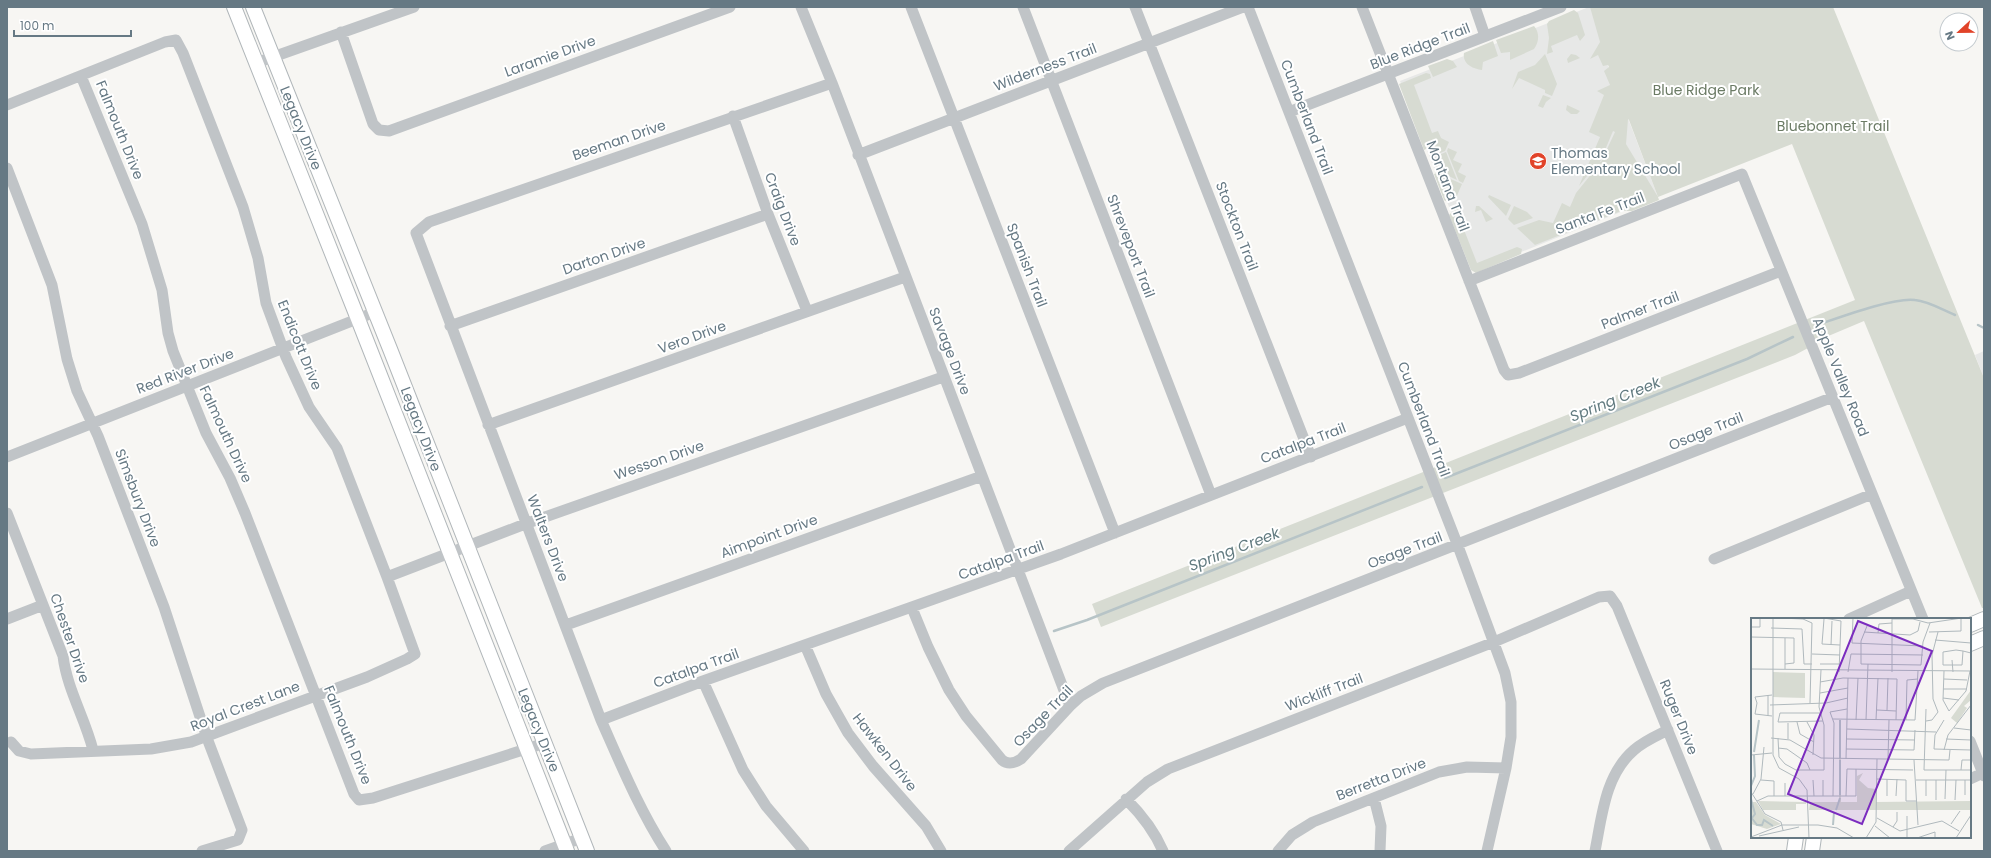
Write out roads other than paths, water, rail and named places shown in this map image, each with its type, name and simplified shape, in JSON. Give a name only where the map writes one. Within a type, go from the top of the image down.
[{"type":"main road","name":"Legacy Drive","points":[[234,7],[565,847]]},
{"type":"main road","name":"Legacy Drive","points":[[253,7],[585,844]]},
{"type":"main road","points":[[1971,625],[1984,619]]},
{"type":"main road","points":[[1971,644],[1984,638]]},
{"type":"main road","points":[[1794,851],[1796,838]]},
{"type":"main road","points":[[1812,851],[1814,838]]},
{"type":"street","points":[[256,63],[414,7]]},
{"type":"street","name":"Laramie Drive","points":[[341,32],[373,124],[379,130],[389,131],[730,7]]},
{"type":"street","name":"Savage Drive","points":[[801,7],[832,83],[858,155],[1070,706]]},
{"type":"street","name":"Spanish Trail","points":[[911,7],[1115,533]]},
{"type":"street","name":"Shreveport Trail","points":[[1023,7],[1211,495]]},
{"type":"street","name":"Stockton Trail","points":[[1135,7],[1311,457]]},
{"type":"street","name":"Wilderness Trail","points":[[858,155],[1243,7]]},
{"type":"street","name":"Cumberland Trail","points":[[1248,7],[1458,546],[1505,674],[1511,702],[1511,737],[1506,768],[1487,851]]},
{"type":"street","name":"Montana Trail","points":[[1362,7],[1469,282],[1504,370],[1508,375]]},
{"type":"street","points":[[1475,7],[1485,36]]},
{"type":"street","name":"Blue Ridge Trail","points":[[1289,112],[1561,7]]},
{"type":"street","name":"Endicott Drive","points":[[81,76],[165,42],[176,40],[183,53],[243,207],[258,258],[266,303],[283,349],[302,394],[337,448],[415,654]]},
{"type":"street","points":[[7,105],[81,76]]},
{"type":"street","name":"Falmouth Drive","points":[[81,76],[142,224],[162,290],[168,333],[187,386],[206,434],[236,492],[354,794],[359,800],[373,798],[527,749]]},
{"type":"street","name":"Beeman Drive","points":[[418,230],[429,222],[832,83]]},
{"type":"street","name":"Craig Drive","points":[[733,116],[768,214],[807,311]]},
{"type":"street","name":"Simsbury Drive","points":[[7,168],[52,285],[67,359],[77,391],[92,423],[164,608],[208,738],[242,830],[238,840],[202,851]]},
{"type":"street","name":"Santa Fe Trail","points":[[1469,282],[1742,174]]},
{"type":"street","name":"Apple Valley Road","points":[[1742,174],[1922,618]]},
{"type":"street","name":"Darton Drive","points":[[450,326],[768,214]]},
{"type":"street","name":"Walters Drive","points":[[418,230],[416,233],[416,238],[566,625],[601,720],[644,816],[666,851]]},
{"type":"street","name":"Palmer Trail","points":[[1508,375],[1519,373],[1781,270]]},
{"type":"street","name":"Vero Drive","points":[[488,425],[905,277]]},
{"type":"street","name":"Red River Drive","points":[[7,457],[375,312]]},
{"type":"street","name":"Wesson Drive","points":[[387,577],[526,524],[943,376]]},
{"type":"street","name":"Osage Trail","points":[[912,608],[942,677],[957,703],[1002,760],[1011,764],[1022,759],[1081,696],[1103,683],[1458,546],[1833,397]]},
{"type":"street","name":"Catalpa Trail","points":[[601,720],[703,681],[1018,570],[1408,418]]},
{"type":"street","name":"Aimpoint Drive","points":[[566,625],[982,476]]},
{"type":"street","points":[[1714,559],[1872,494]]},
{"type":"street","name":"Chester Drive","points":[[7,513],[63,656],[66,676],[89,732],[94,750]]},
{"type":"street","points":[[1851,618],[1911,591]]},
{"type":"street","name":"Wickliff Trail","points":[[1069,851],[1146,782],[1168,769],[1494,642],[1599,597],[1610,596]]},
{"type":"street","name":"Ruger Drive","points":[[1610,596],[1617,606],[1717,851]]},
{"type":"street","points":[[7,619],[43,605]]},
{"type":"street","name":"Hawken Drive","points":[[805,645],[826,694],[848,733],[873,766],[926,826],[940,851]]},
{"type":"street","name":"Royal Crest Lane","points":[[11,742],[19,751],[31,754],[94,750],[151,749],[191,742],[208,738],[366,676],[407,659],[415,654]]},
{"type":"street","points":[[703,681],[744,770],[766,806],[804,851]]},
{"type":"street","points":[[1595,851],[1608,791],[1618,767],[1634,750],[1668,730]]},
{"type":"street","points":[[527,749],[545,743]]},
{"type":"street","points":[[1971,744],[1983,775],[1971,779]]},
{"type":"street","name":"Berretta Drive","points":[[1278,851],[1292,835],[1302,828],[1374,798],[1455,768],[1506,768]]},
{"type":"street","points":[[1374,798],[1380,826],[1380,851]]},
{"type":"street","points":[[1126,799],[1147,822],[1163,851]]},
{"type":"street","points":[[545,851],[585,844]]},
{"type":"waterway","name":"Spring Creek","points":[[1817,325],[1880,305],[1906,300],[1925,302],[1955,315]]},
{"type":"waterway","name":"Spring Creek","points":[[1978,325],[1984,328]]},
{"type":"waterway","name":"Spring Creek","points":[[1445,478],[1747,359],[1793,337]]},
{"type":"waterway","name":"Spring Creek","points":[[1054,631],[1087,620],[1422,487]]},
{"type":"place","name":"Thomas Elementary School","points":[[1538,161]]},
{"type":"park label","name":"Blue Ridge Park","points":[[1706,90]]},
{"type":"park label","name":"Bluebonnet Trail","points":[[1833,126]]}]
